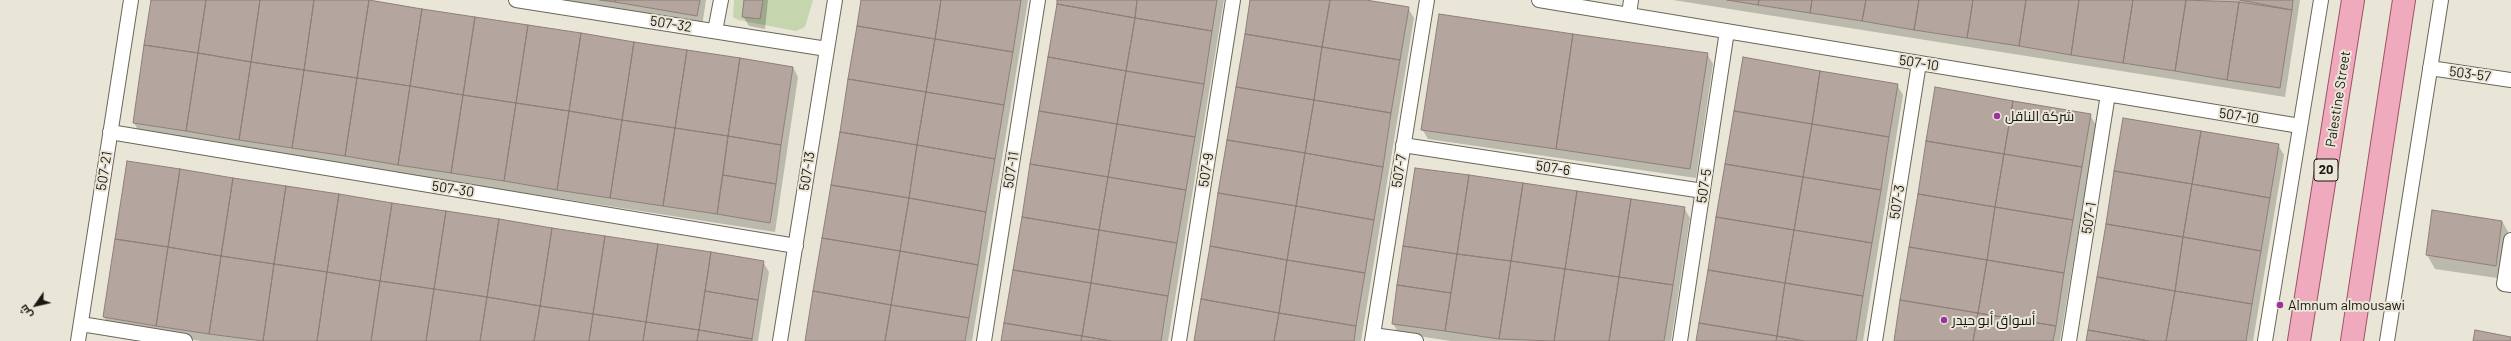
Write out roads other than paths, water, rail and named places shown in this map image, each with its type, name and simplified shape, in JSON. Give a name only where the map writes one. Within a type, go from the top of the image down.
[{"type":"main road","name":"Palestine Street","points":[[2299,341],[2353,0]]},
{"type":"main road","points":[[2352,341],[2404,0]]},
{"type":"street","name":"507-21","points":[[78,341],[131,0]]},
{"type":"street","name":"507-32","points":[[522,0],[827,49]]},
{"type":"street","points":[[715,31],[721,0]]},
{"type":"street","name":"507-13","points":[[780,341],[834,0]]},
{"type":"street","name":"507-11","points":[[984,341],[1038,0]]},
{"type":"street","name":"507-9","points":[[1179,341],[1233,0]]},
{"type":"street","name":"507-7","points":[[1372,338],[1427,0]]},
{"type":"street","name":"507-10","points":[[1539,0],[2300,126]]},
{"type":"street","points":[[1629,15],[1631,0]]},
{"type":"street","points":[[2266,341],[2321,0]]},
{"type":"street","points":[[2387,341],[2441,0]]},
{"type":"street","name":"507-5","points":[[1680,341],[1728,31]]},
{"type":"street","name":"507-3","points":[[1875,341],[1919,63]]},
{"type":"street","name":"503-57","points":[[2430,68],[2511,80]]},
{"type":"street","name":"507-1","points":[[2069,341],[2108,94]]},
{"type":"street","name":"507-30","points":[[110,132],[796,246]]},
{"type":"street","name":"507-6","points":[[1403,145],[1703,191]]},
{"type":"street","points":[[2511,240],[2504,284],[2511,285]]},
{"type":"street","points":[[81,324],[185,341]]},
{"type":"street","points":[[1372,338],[1416,341]]},
{"type":"place","name":"شركة الناقل","points":[[1997,116]]},
{"type":"place","name":"Almnum almousawi","points":[[2280,305]]},
{"type":"place","name":"أسواق أبو حيدر","points":[[1944,320]]}]
